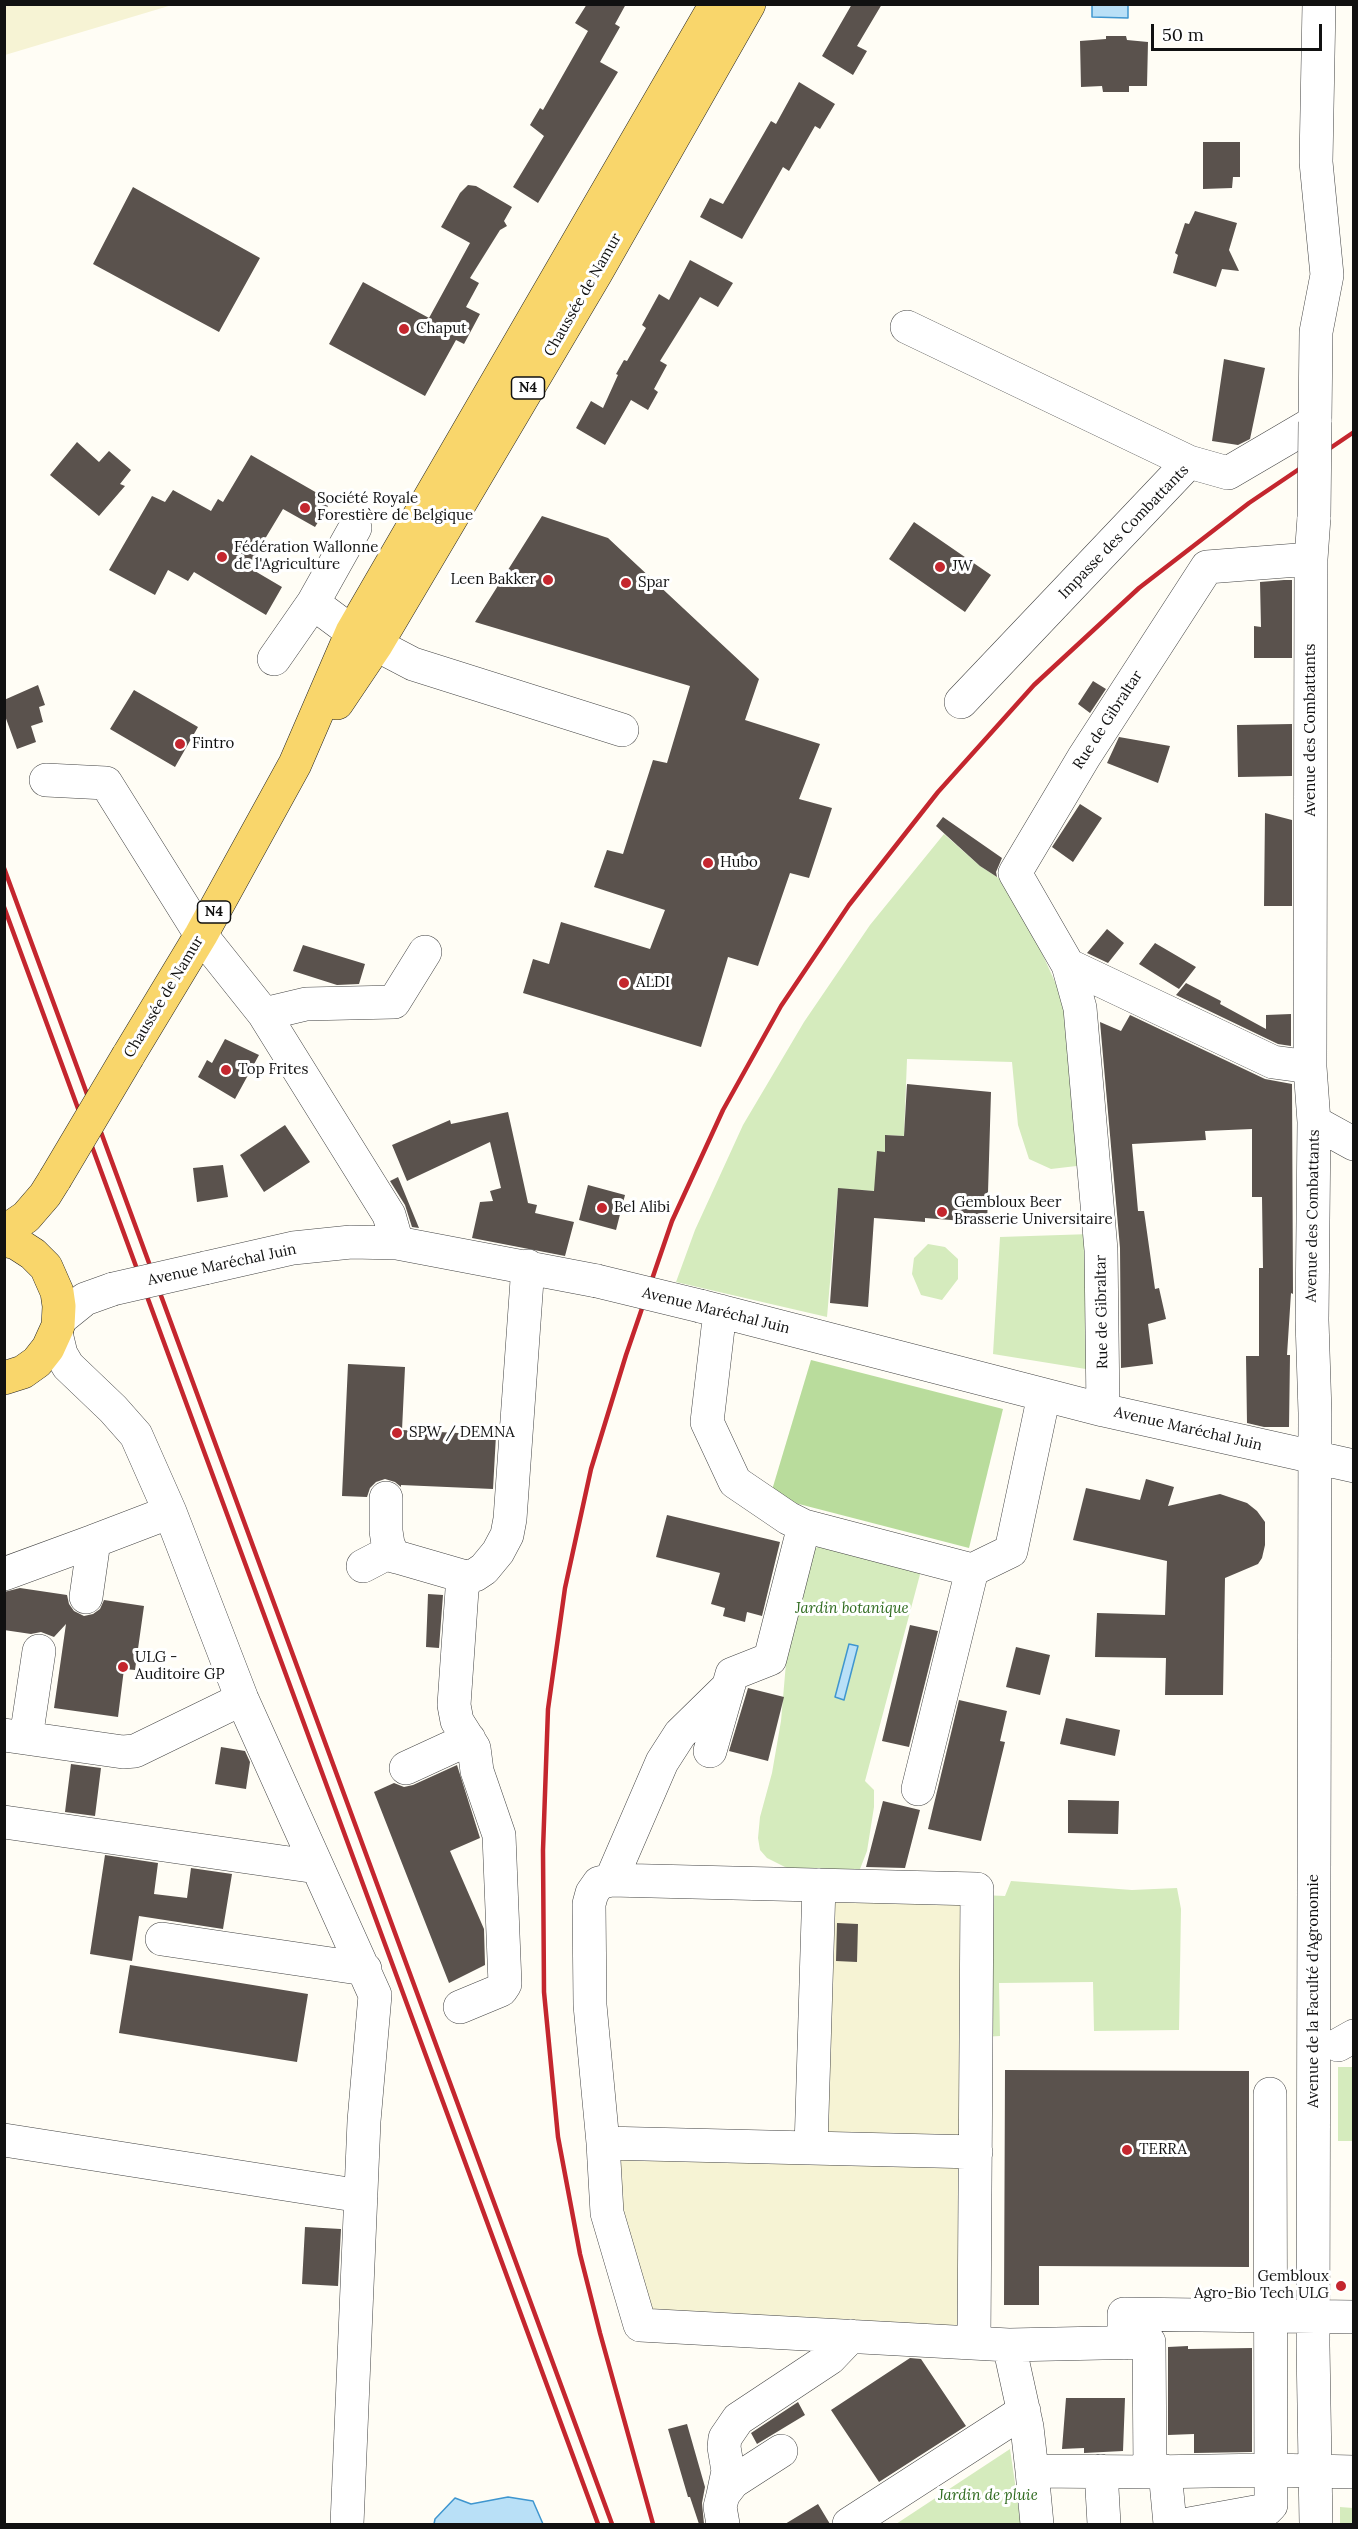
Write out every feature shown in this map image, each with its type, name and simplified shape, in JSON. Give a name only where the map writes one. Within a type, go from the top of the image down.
[{"type":"main road","name":"Chaussée de Namur","points":[[30,1258],[35,1222],[50,1187],[201,935],[716,4]]},
{"type":"main road","name":"Chaussée de Namur","points":[[364,638],[596,273],[749,4]]},
{"type":"main road","name":"Chaussée de Namur","points":[[4,1232],[26,1217],[50,1187]]},
{"type":"main road","name":"N4","points":[[30,1258],[57,1292],[57,1326]]},
{"type":"main road","points":[[14,1375],[42,1355],[57,1326]]},
{"type":"street","name":"Avenue des Combattants","points":[[1314,1458],[1311,559],[1314,517],[1316,332],[1340,269],[1316,162],[1319,4]]},
{"type":"street","points":[[907,327],[1189,462]]},
{"type":"street","name":"Impasse des Combattants","points":[[961,702],[1189,462],[1228,473],[1315,422]]},
{"type":"street","points":[[274,659],[313,603],[355,528]]},
{"type":"street","name":"Rue de Gibraltar","points":[[1103,1410],[1100,1239],[1080,1008],[1068,965],[1015,873],[1072,777],[1207,567],[1311,559]]},
{"type":"street","points":[[313,603],[364,638],[413,664],[622,730]]},
{"type":"street","points":[[46,780],[106,783],[201,935],[264,1014],[388,1215],[397,1243]]},
{"type":"street","points":[[264,1014],[306,1004],[394,1002],[425,952]]},
{"type":"street","points":[[1068,965],[1273,1062],[1311,1067]]},
{"type":"street","points":[[1314,1122],[1353,1144]]},
{"type":"street","name":"Avenue Maréchal Juin","points":[[57,1326],[85,1299],[113,1289],[293,1248],[351,1242],[397,1243],[528,1266],[597,1281],[1103,1410],[1353,1466]]},
{"type":"street","name":"Avenue Maréchal Juin","points":[[30,1258],[84,1289],[113,1289]]},
{"type":"street","points":[[363,1566],[386,1554],[466,1577],[475,1575],[484,1569],[498,1552],[507,1535],[528,1266]]},
{"type":"street","points":[[710,1308],[707,1422],[735,1482],[788,1518],[804,1526],[972,1569],[1011,1551],[1044,1395]]},
{"type":"street","points":[[57,1326],[61,1354],[68,1366],[113,1409],[136,1435],[170,1512],[242,1699],[375,1995],[364,2121],[347,2524]]},
{"type":"street","points":[[14,1375],[45,1371],[59,1374],[89,1388]]},
{"type":"street","name":"Avenue de la Faculté d'Agronomie","points":[[1314,1458],[1316,2524]]},
{"type":"street","points":[[386,1498],[387,1544],[397,1557]]},
{"type":"street","points":[[4,1574],[170,1512]]},
{"type":"street","points":[[710,1751],[732,1674],[770,1659],[804,1526]]},
{"type":"street","points":[[86,1597],[94,1541]]},
{"type":"street","points":[[918,1789],[972,1569]]},
{"type":"street","points":[[460,2007],[501,1990],[505,1984],[499,1835],[477,1771],[474,1748],[457,1721],[454,1705],[462,1590],[466,1577]]},
{"type":"street","points":[[39,1651],[15,1736],[123,1752],[135,1751],[242,1699]]},
{"type":"street","points":[[611,1880],[662,1762],[680,1734],[728,1687]]},
{"type":"street","points":[[406,1768],[469,1739]]},
{"type":"street","points":[[4,1822],[317,1867]]},
{"type":"street","points":[[974,2343],[977,1889],[611,1880],[599,1883],[592,1893],[589,1904],[590,2005],[607,2213],[640,2325],[1010,2345],[1149,2342],[1157,2471],[1170,2524]]},
{"type":"street","points":[[811,2148],[819,1885]]},
{"type":"street","points":[[162,1939],[365,1969]]},
{"type":"street","points":[[1189,2524],[1266,2510],[1271,2505],[1270,2094]]},
{"type":"street","points":[[4,2139],[361,2196]]},
{"type":"street","points":[[603,2143],[976,2151]]},
{"type":"street","points":[[1124,2343],[1124,2314],[1353,2317]]},
{"type":"street","points":[[723,2510],[728,2471],[724,2447],[725,2438],[738,2419],[818,2367],[840,2349],[851,2336]]},
{"type":"street","points":[[1010,2345],[1026,2419],[1037,2524]]},
{"type":"street","points":[[849,2524],[1026,2419]]},
{"type":"street","points":[[886,2524],[1026,2419]]},
{"type":"street","points":[[723,2510],[733,2482],[781,2451]]},
{"type":"street","points":[[1032,2471],[1353,2472]]},
{"type":"street","points":[[1101,2471],[1104,2524]]},
{"type":"shaded area","points":[[5,4],[172,4],[172,5],[5,55]]},
{"type":"shaded area","points":[[826,1890],[968,1895],[970,2143],[816,2139]]},
{"type":"shaded area","points":[[618,2150],[970,2156],[969,2332],[646,2316],[615,2208]]},
{"type":"green space","points":[[944,834],[980,866],[1000,879],[1041,951],[1070,1015],[1085,1165],[1051,1169],[1029,1159],[1018,1125],[1012,1062],[907,1059],[904,1136],[885,1135],[885,1152],[877,1152],[876,1191],[838,1189],[827,1317],[676,1282],[695,1230],[743,1125],[804,1022],[870,925]]},
{"type":"green space","points":[[1091,1234],[1092,1370],[993,1354],[1000,1237]]},
{"type":"green space","points":[[928,1244],[945,1247],[958,1259],[958,1279],[942,1300],[921,1295],[912,1274],[914,1258]]},
{"type":"green space","points":[[811,1360],[1003,1409],[969,1548],[795,1503],[772,1490]]},
{"type":"green space","name":"Jardin botanique","points":[[824,1543],[922,1567],[865,1781],[874,1790],[874,1807],[867,1851],[860,1869],[852,1873],[801,1875],[767,1858],[760,1850],[758,1838],[760,1817],[772,1773],[781,1721],[788,1640],[813,1550]]},
{"type":"green space","points":[[1011,1881],[1132,1890],[1177,1888],[1181,1909],[1179,2030],[1094,2031],[1093,1982],[999,1983],[1000,2036],[982,2037],[982,1895],[1005,1896]]},
{"type":"green space","points":[[1338,2067],[1353,2067],[1353,2141],[1338,2141]]},
{"type":"green space","name":"Jardin de pluie","points":[[1010,2449],[1021,2524],[896,2524]]},
{"type":"green space","points":[[1340,2507],[1353,2508],[1353,2524],[1340,2524]]},
{"type":"water","points":[[1092,5],[1128,5],[1128,18],[1092,17]]},
{"type":"water","points":[[849,1644],[858,1646],[844,1700],[835,1697]]},
{"type":"water","points":[[508,2497],[533,2501],[543,2524],[434,2524],[435,2519],[455,2498],[471,2504]]},
{"type":"building","points":[[587,4],[626,4],[615,24],[620,27],[600,62],[618,72],[538,203],[513,187],[544,136],[530,125],[540,108],[543,110],[588,31],[575,23]]},
{"type":"building","points":[[852,4],[882,4],[857,46],[867,51],[853,75],[822,56]]},
{"type":"building","points":[[1106,36],[1126,36],[1127,40],[1148,42],[1147,86],[1129,86],[1129,92],[1103,92],[1102,86],[1081,87],[1080,41],[1106,39]]},
{"type":"building","points":[[799,82],[835,104],[820,129],[815,126],[789,171],[783,167],[742,239],[700,217],[710,198],[723,204],[771,121],[776,124]]},
{"type":"building","points":[[1203,142],[1240,142],[1240,177],[1233,177],[1232,188],[1203,189]]},
{"type":"building","name":"Chaput","points":[[468,185],[476,186],[512,207],[504,221],[507,226],[500,230],[470,278],[479,283],[466,307],[480,314],[464,344],[456,340],[425,396],[329,344],[363,282],[429,318],[470,243],[441,227],[460,193]]},
{"type":"building","points":[[133,187],[260,258],[219,332],[93,264]]},
{"type":"building","points":[[1195,211],[1237,223],[1229,250],[1239,271],[1222,269],[1216,287],[1173,273],[1178,255],[1175,253],[1185,223],[1189,224]]},
{"type":"building","points":[[690,260],[733,283],[718,307],[700,297],[660,361],[667,365],[654,389],[658,392],[648,410],[631,400],[605,445],[576,428],[591,401],[603,408],[618,375],[616,374],[624,360],[627,361],[646,328],[642,325],[659,294],[669,300]]},
{"type":"building","points":[[1224,359],[1265,368],[1250,439],[1238,445],[1212,441]]},
{"type":"building","points":[[77,442],[99,462],[109,451],[131,470],[120,484],[125,486],[99,516],[50,475]]},
{"type":"building","points":[[251,455],[331,501],[315,527],[283,509],[248,567],[282,587],[266,615],[194,572],[188,581],[168,570],[155,595],[109,570],[152,496],[165,502],[173,490],[211,511],[218,499],[223,502]]},
{"type":"building","points":[[542,516],[608,538],[759,679],[745,720],[820,744],[799,799],[832,808],[809,878],[790,873],[758,966],[728,957],[701,1047],[523,993],[533,959],[549,964],[561,922],[650,949],[665,910],[594,887],[607,850],[623,854],[653,760],[667,763],[690,686],[475,622]]},
{"type":"building","name":"JW","points":[[914,522],[991,575],[965,612],[889,559]]},
{"type":"building","points":[[1292,580],[1292,658],[1254,658],[1254,626],[1261,627],[1260,582]]},
{"type":"building","points":[[1093,681],[1106,689],[1090,713],[1078,704]]},
{"type":"building","points":[[38,685],[45,705],[39,707],[43,722],[31,726],[36,742],[17,749],[4,713],[4,700]]},
{"type":"building","points":[[134,690],[198,727],[175,767],[110,729]]},
{"type":"building","points":[[1292,724],[1292,776],[1238,777],[1237,725]]},
{"type":"building","points":[[1119,737],[1170,746],[1158,783],[1107,763]]},
{"type":"building","points":[[1080,804],[1102,818],[1073,862],[1052,847]]},
{"type":"building","points":[[1265,813],[1292,820],[1292,906],[1264,906]]},
{"type":"building","points":[[943,817],[1002,858],[996,872],[997,877],[980,866],[936,826]]},
{"type":"building","points":[[1107,929],[1124,943],[1108,963],[1087,953]]},
{"type":"building","points":[[1155,943],[1196,967],[1179,989],[1139,964]]},
{"type":"building","points":[[303,945],[365,964],[359,984],[337,985],[293,971]]},
{"type":"building","points":[[1186,983],[1221,1001],[1220,1004],[1266,1029],[1266,1015],[1291,1014],[1291,1046],[1278,1044],[1176,995]]},
{"type":"building","points":[[1130,1015],[1265,1079],[1292,1084],[1293,1294],[1291,1293],[1287,1355],[1290,1355],[1289,1427],[1264,1427],[1247,1423],[1246,1356],[1259,1356],[1259,1268],[1263,1268],[1262,1197],[1252,1197],[1252,1129],[1205,1131],[1206,1140],[1132,1144],[1138,1211],[1144,1211],[1155,1289],[1159,1288],[1166,1319],[1148,1324],[1153,1364],[1121,1368],[1120,1248],[1100,1022],[1121,1031]]},
{"type":"building","name":"Top Frites","points":[[225,1039],[259,1055],[235,1099],[198,1077],[207,1060],[212,1063]]},
{"type":"building","points":[[907,1084],[991,1092],[987,1226],[964,1224],[964,1221],[925,1218],[925,1222],[874,1218],[868,1307],[830,1303],[838,1188],[874,1191],[877,1151],[885,1152],[885,1135],[904,1136]]},
{"type":"building","points":[[508,1112],[528,1203],[537,1205],[535,1213],[574,1222],[565,1256],[472,1238],[480,1202],[493,1201],[490,1191],[501,1188],[490,1142],[407,1181],[392,1145],[450,1120],[451,1124]]},
{"type":"building","points":[[285,1125],[310,1162],[264,1192],[240,1155]]},
{"type":"building","points":[[223,1165],[228,1197],[197,1202],[193,1168]]},
{"type":"building","points":[[398,1177],[419,1228],[412,1227],[405,1205],[390,1181]]},
{"type":"building","name":"Bel Alibi","points":[[588,1185],[625,1195],[616,1230],[579,1220]]},
{"type":"building","name":"SPW / DEMNA","points":[[348,1364],[405,1367],[402,1430],[496,1435],[493,1489],[401,1485],[401,1487],[385,1479],[376,1482],[370,1488],[367,1497],[342,1496]]},
{"type":"building","points":[[1146,1479],[1174,1487],[1168,1506],[1220,1494],[1247,1503],[1265,1522],[1265,1545],[1258,1564],[1225,1578],[1223,1695],[1165,1695],[1166,1658],[1095,1657],[1097,1613],[1165,1615],[1167,1561],[1073,1540],[1086,1488],[1140,1500]]},
{"type":"building","points":[[667,1515],[780,1542],[762,1616],[747,1612],[745,1622],[723,1616],[725,1608],[711,1604],[720,1573],[656,1557]]},
{"type":"building","points":[[20,1588],[67,1595],[74,1611],[84,1616],[100,1609],[104,1600],[144,1606],[135,1670],[124,1669],[118,1717],[54,1708],[66,1624],[54,1637],[41,1632],[31,1634],[4,1630],[4,1592]]},
{"type":"building","points":[[428,1594],[443,1595],[439,1648],[426,1647]]},
{"type":"building","points":[[910,1625],[938,1631],[909,1747],[882,1741]]},
{"type":"building","points":[[1016,1647],[1050,1655],[1040,1695],[1006,1687]]},
{"type":"building","points":[[748,1688],[784,1697],[768,1761],[729,1751]]},
{"type":"building","points":[[959,1700],[1007,1711],[1000,1741],[1005,1742],[981,1841],[928,1829]]},
{"type":"building","points":[[1066,1718],[1120,1730],[1115,1756],[1060,1744]]},
{"type":"building","points":[[221,1747],[245,1751],[250,1762],[246,1789],[215,1784]]},
{"type":"building","points":[[71,1764],[101,1768],[95,1816],[65,1812]]},
{"type":"building","points":[[457,1765],[480,1838],[450,1851],[484,1929],[485,1965],[449,1983],[374,1792],[394,1783],[404,1787],[413,1785]]},
{"type":"building","points":[[1068,1800],[1119,1801],[1118,1834],[1068,1833]]},
{"type":"building","points":[[883,1801],[920,1810],[905,1868],[866,1867]]},
{"type":"building","points":[[105,1855],[158,1863],[154,1894],[187,1898],[191,1868],[232,1874],[223,1929],[139,1916],[132,1961],[90,1954]]},
{"type":"building","points":[[837,1923],[858,1924],[857,1962],[836,1961]]},
{"type":"building","points":[[130,1965],[308,1994],[297,2062],[119,2033]]},
{"type":"building","name":"TERRA","points":[[1005,2070],[1249,2071],[1249,2267],[1039,2266],[1039,2305],[1004,2305]]},
{"type":"building","points":[[305,2227],[341,2229],[338,2286],[302,2284]]},
{"type":"building","points":[[1188,2346],[1188,2349],[1252,2348],[1252,2452],[1194,2453],[1194,2434],[1168,2435],[1168,2347]]},
{"type":"building","points":[[910,2358],[921,2359],[966,2426],[879,2482],[831,2410]]},
{"type":"building","points":[[1066,2398],[1125,2398],[1123,2451],[1084,2453],[1084,2448],[1062,2449]]},
{"type":"building","points":[[798,2402],[805,2415],[757,2444],[751,2433]]},
{"type":"building","points":[[687,2424],[705,2487],[702,2503],[704,2524],[699,2524],[690,2497],[688,2497],[668,2429]]},
{"type":"building","points":[[818,2504],[830,2524],[785,2524]]},
{"type":"railway","points":[[653,2524],[580,2254],[558,2137],[544,1992],[543,1850],[548,1709],[565,1588],[591,1469],[626,1355],[672,1221],[723,1110],[781,1006],[849,905],[938,792],[1034,685],[1139,588],[1249,503],[1354,432]]},
{"type":"railway","points":[[4,868],[612,2524]]},
{"type":"railway","points":[[4,907],[598,2524]]},
{"type":"place","name":"Chaput","points":[[404,329]]},
{"type":"place","name":"Société Royale Forestière de Belgique","points":[[305,508]]},
{"type":"place","name":"Fédération Wallonne de l'Agriculture","points":[[222,557]]},
{"type":"place","name":"JW","points":[[940,567]]},
{"type":"place","name":"Leen Bakker","points":[[548,580]]},
{"type":"place","name":"Spar","points":[[626,583]]},
{"type":"place","name":"Fintro","points":[[180,744]]},
{"type":"place","name":"Hubo","points":[[708,863]]},
{"type":"place","name":"ALDI","points":[[624,983]]},
{"type":"place","name":"Top Frites","points":[[226,1070]]},
{"type":"place","name":"Bel Alibi","points":[[602,1208]]},
{"type":"place","name":"Gembloux Beer Brasserie Universitaire","points":[[942,1212]]},
{"type":"place","name":"SPW / DEMNA","points":[[397,1433]]},
{"type":"place","name":"ULG - Auditoire GP","points":[[123,1667]]},
{"type":"place","name":"TERRA","points":[[1127,2150]]},
{"type":"place","name":"Gembloux Agro-Bio Tech ULG","points":[[1341,2286]]}]
